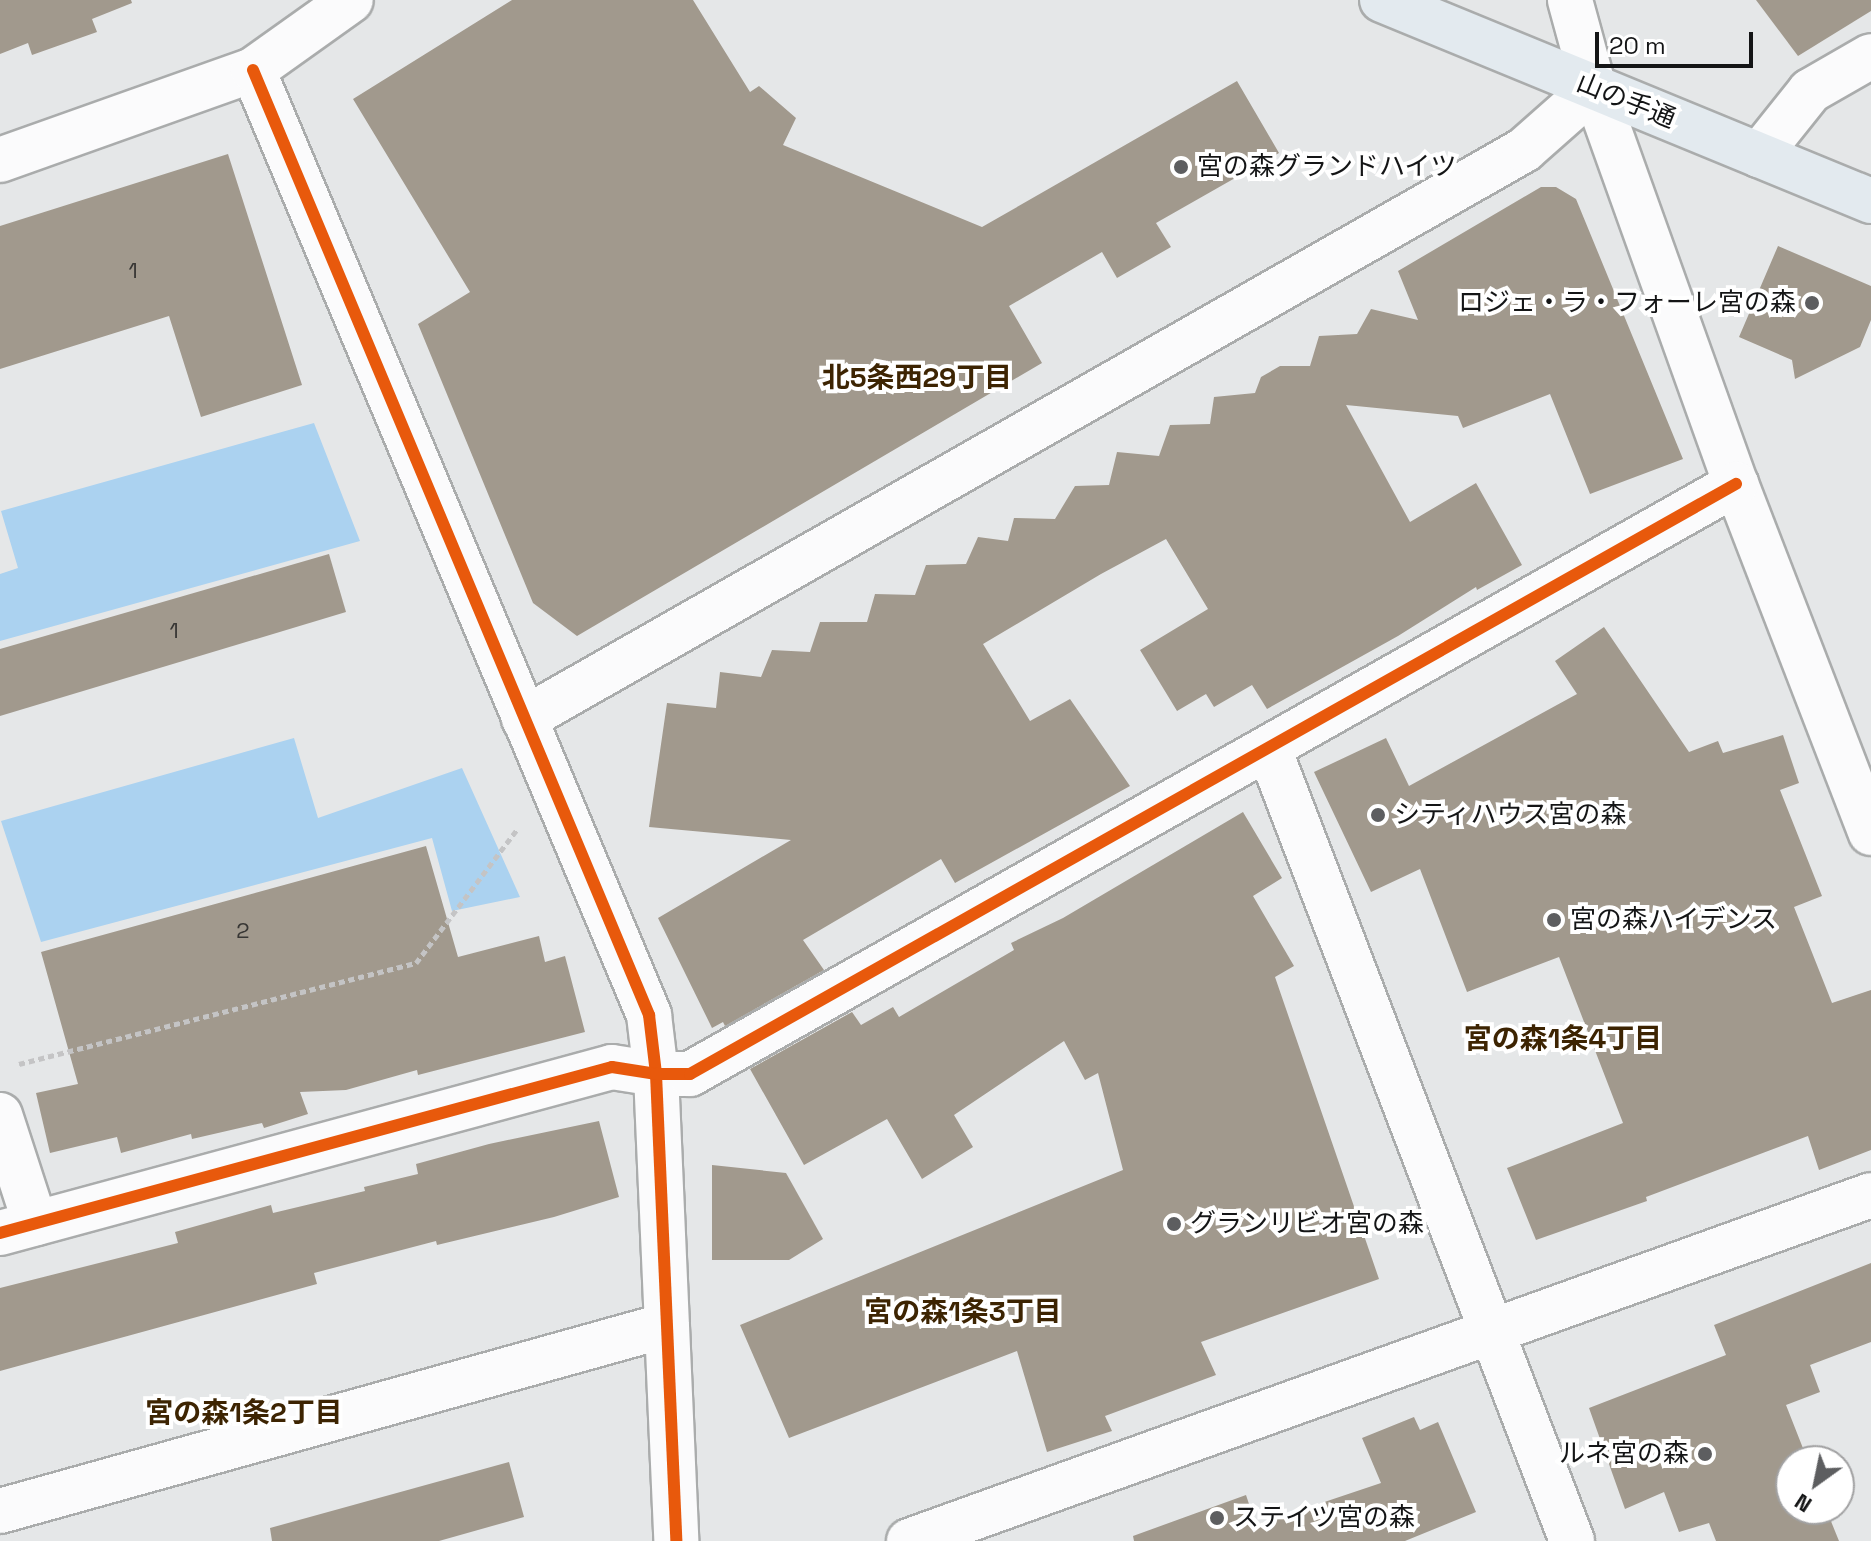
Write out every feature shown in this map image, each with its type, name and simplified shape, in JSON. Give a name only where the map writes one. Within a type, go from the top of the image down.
[{"type":"main road","name":"山の手通","points":[[1382,0],[1871,201]]},
{"type":"street","points":[[0,160],[253,70],[351,0]]},
{"type":"street","points":[[1570,0],[1594,88],[1736,484],[1871,833]]},
{"type":"street","points":[[1759,155],[1810,91],[1871,56]]},
{"type":"street","points":[[253,70],[649,1015],[656,1074],[676,1541]]},
{"type":"street","points":[[524,719],[1524,150],[1594,88]]},
{"type":"street","points":[[0,1115],[17,1228],[612,1067],[656,1074],[690,1074],[1736,484]]},
{"type":"street","points":[[1269,749],[1572,1541]]},
{"type":"street","points":[[909,1541],[1871,1195]]},
{"type":"street","points":[[0,1511],[667,1325]]},
{"type":"path","points":[[19,1064],[416,963],[521,824]]},
{"type":"shaded area","points":[[314,423],[360,541],[0,641],[0,574],[18,568],[1,511]]},
{"type":"shaded area","points":[[294,738],[318,818],[462,768],[520,897],[452,911],[432,838],[41,942],[1,821]]},
{"type":"building","points":[[0,0],[131,0],[132,3],[92,19],[97,32],[32,55],[28,43],[0,54]]},
{"type":"building","points":[[512,0],[693,0],[750,92],[759,86],[796,118],[783,145],[982,227],[1237,81],[1279,153],[1156,223],[1171,247],[1117,278],[1102,252],[1009,306],[1042,363],[577,636],[533,603],[418,324],[470,292],[353,99]]},
{"type":"building","points":[[1756,0],[1871,0],[1871,11],[1798,56]]},
{"type":"building","points":[[228,154],[302,385],[201,417],[169,316],[0,369],[0,226]]},
{"type":"building","points":[[1541,187],[1556,187],[1576,199],[1683,459],[1590,494],[1550,394],[1463,428],[1458,416],[1346,405],[1410,522],[1476,483],[1522,565],[1477,590],[1476,587],[1398,636],[1267,709],[1252,685],[1214,707],[1206,694],[1177,711],[1140,650],[1208,609],[1166,539],[1101,574],[983,644],[1030,721],[1070,699],[1130,786],[955,883],[941,859],[803,940],[824,970],[725,1026],[723,1022],[712,1028],[658,918],[791,840],[649,827],[667,703],[716,708],[720,672],[761,677],[772,650],[810,652],[820,622],[867,622],[875,594],[915,595],[926,565],[966,564],[978,537],[1008,541],[1014,518],[1055,519],[1075,486],[1109,485],[1117,452],[1159,456],[1170,425],[1210,424],[1214,397],[1255,393],[1261,377],[1280,366],[1310,366],[1319,336],[1357,334],[1371,309],[1418,320],[1398,271]]},
{"type":"building","name":"ロジェ・ラ・フォーレ宮の森","points":[[1778,246],[1871,286],[1871,320],[1860,347],[1795,379],[1792,360],[1739,337]]},
{"type":"building","points":[[329,554],[346,612],[0,716],[0,649]]},
{"type":"building","points":[[1604,627],[1689,752],[1718,741],[1723,753],[1783,735],[1799,783],[1780,790],[1822,896],[1794,907],[1832,1003],[1871,990],[1871,1150],[1819,1170],[1808,1136],[1646,1197],[1647,1201],[1536,1240],[1507,1168],[1623,1123],[1559,957],[1467,992],[1420,869],[1371,892],[1314,772],[1386,738],[1409,786],[1577,694],[1555,661]]},
{"type":"building","points":[[1243,812],[1282,878],[1253,896],[1294,966],[1275,977],[1379,1279],[1201,1342],[1216,1375],[1105,1416],[1112,1431],[1047,1452],[1017,1351],[789,1438],[740,1325],[1123,1170],[1098,1073],[1085,1080],[1064,1041],[954,1115],[973,1147],[922,1179],[887,1119],[804,1165],[750,1069],[852,1012],[861,1025],[893,1007],[899,1017],[1014,950],[1011,943],[1063,918]]},
{"type":"building","points":[[426,846],[458,957],[539,936],[545,962],[565,956],[585,1032],[418,1075],[417,1070],[346,1090],[300,1092],[308,1114],[264,1128],[262,1123],[192,1139],[191,1134],[121,1153],[117,1137],[50,1153],[36,1093],[78,1084],[41,952]]},
{"type":"building","points":[[599,1121],[619,1197],[554,1217],[437,1245],[436,1241],[314,1273],[317,1284],[0,1371],[0,1288],[178,1243],[175,1232],[271,1205],[273,1213],[365,1191],[364,1187],[418,1174],[416,1164],[489,1144]]},
{"type":"building","points":[[712,1165],[786,1173],[823,1239],[789,1260],[712,1260]]},
{"type":"building","points":[[1871,1263],[1871,1342],[1810,1365],[1820,1392],[1786,1405],[1802,1445],[1775,1445],[1775,1525],[1832,1525],[1839,1541],[1716,1541],[1709,1523],[1679,1532],[1664,1492],[1625,1509],[1589,1408],[1726,1355],[1714,1325]]},
{"type":"building","points":[[1414,1417],[1420,1430],[1438,1422],[1476,1512],[1405,1541],[1134,1541],[1133,1536],[1246,1495],[1256,1525],[1381,1483],[1362,1438]]},
{"type":"building","points":[[509,1462],[524,1517],[439,1541],[272,1541],[270,1528]]},
{"type":"cycle path","points":[[253,70],[649,1015],[656,1074],[676,1541]]},
{"type":"cycle path","points":[[0,1233],[612,1067],[656,1074],[690,1074],[1736,484]]},
{"type":"place","name":"宮の森グランドハイツ","points":[[1181,167]]},
{"type":"place","name":"ロジェ・ラ・フォーレ宮の森","points":[[1812,303]]},
{"type":"place","name":"シティハウス宮の森","points":[[1378,815]]},
{"type":"place","name":"宮の森ハイデンス","points":[[1554,920]]},
{"type":"place","name":"グランリビオ宮の森","points":[[1174,1224]]},
{"type":"place","name":"ルネ宮の森","points":[[1705,1454]]},
{"type":"place","name":"ステイツ宮の森","points":[[1217,1518]]},
{"type":"district","name":"北5条西29丁目","points":[[917,377]]},
{"type":"district","name":"宮の森1条4丁目","points":[[1563,1038]]},
{"type":"district","name":"宮の森1条3丁目","points":[[963,1311]]},
{"type":"district","name":"宮の森1条2丁目","points":[[244,1412]]}]
